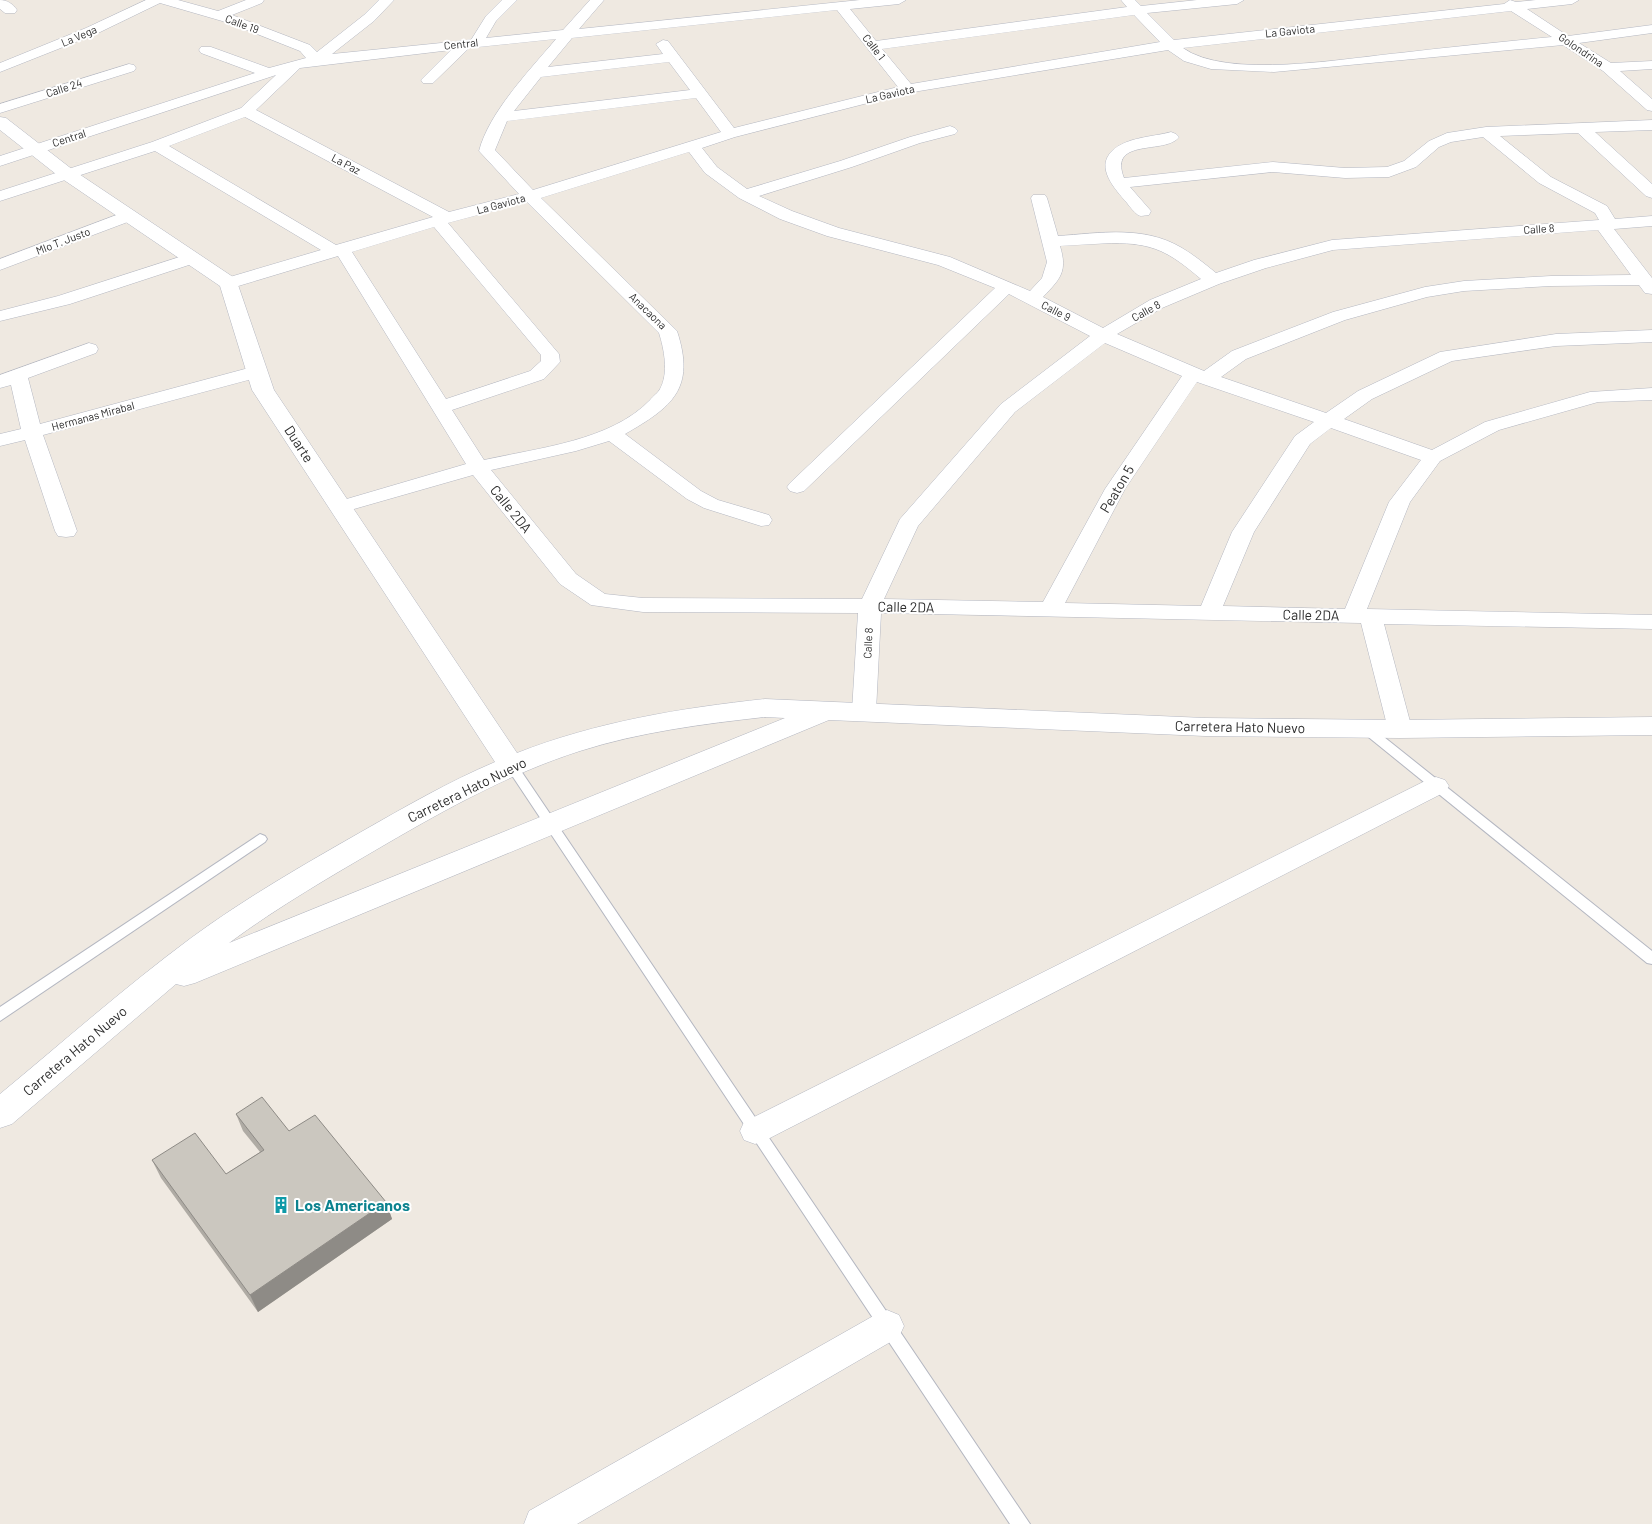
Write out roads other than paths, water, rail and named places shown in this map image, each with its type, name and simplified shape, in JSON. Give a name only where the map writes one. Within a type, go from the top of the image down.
[{"type":"main road","points":[[0,122],[66,174],[229,283]]},
{"type":"main road","name":"Duarte","points":[[229,283],[263,390],[512,765]]},
{"type":"main road","name":"Carretera Hato Nuevo","points":[[6,1102],[182,961],[307,876],[443,799],[512,765],[567,746],[630,730],[722,712],[765,708],[1205,727],[1400,729],[1652,726]]},
{"type":"main road","name":"Carretera Hato Nuevo","points":[[150,987],[829,710]]},
{"type":"street","name":"La Vega","points":[[0,68],[91,31],[157,0]]},
{"type":"street","name":"Calle 19","points":[[163,0],[219,16],[305,48],[316,60]]},
{"type":"street","points":[[219,16],[257,0]]},
{"type":"street","points":[[316,60],[369,18],[387,0]]},
{"type":"street","points":[[428,80],[472,42],[510,0]]},
{"type":"street","name":"Anacaona","points":[[340,507],[478,467],[576,445],[612,434],[649,412],[670,390],[674,371],[674,350],[668,331],[530,196],[487,151],[489,140],[502,117],[568,32],[597,0]]},
{"type":"street","points":[[747,0],[754,14]]},
{"type":"street","name":"Central","points":[[0,161],[296,64],[316,60],[568,32],[899,0]]},
{"type":"street","points":[[1128,0],[1170,45],[1190,59],[1198,62],[1271,68],[1566,40],[1652,29]]},
{"type":"street","points":[[873,46],[1138,10],[1237,0]]},
{"type":"street","name":"La Gaviota","points":[[229,283],[530,196],[730,134],[907,89],[1170,45],[1366,23],[1510,3],[1572,0]]},
{"type":"street","name":"Golondrina","points":[[1510,3],[1608,68],[1652,107]]},
{"type":"street","name":"Calle 1","points":[[841,6],[907,89]]},
{"type":"street","points":[[1366,23],[1380,34]]},
{"type":"street","points":[[649,25],[730,134]]},
{"type":"street","points":[[1393,45],[1407,56]]},
{"type":"street","points":[[206,50],[269,73]]},
{"type":"street","points":[[536,73],[673,57]]},
{"type":"street","points":[[0,196],[157,145],[246,111],[296,64]]},
{"type":"street","points":[[1608,68],[1652,65]]},
{"type":"street","name":"Calle 24","points":[[0,109],[129,68]]},
{"type":"street","points":[[502,117],[699,93]]},
{"type":"street","name":"La Paz","points":[[246,111],[442,220]]},
{"type":"street","points":[[1119,183],[1273,167],[1345,173],[1389,172],[1410,164],[1440,141],[1486,132],[1652,125]]},
{"type":"street","points":[[1582,128],[1652,193]]},
{"type":"street","points":[[745,195],[846,164],[915,140],[950,131]]},
{"type":"street","points":[[1486,132],[1545,180],[1601,210],[1606,225],[1648,286]]},
{"type":"street","points":[[1143,211],[1119,183],[1111,168],[1111,162],[1115,156],[1130,147],[1171,137]]},
{"type":"street","points":[[157,145],[338,250]]},
{"type":"street","name":"Calle 9","points":[[694,146],[711,170],[745,195],[786,216],[815,226],[944,261],[1006,286],[1103,335],[1200,376],[1434,457]]},
{"type":"street","points":[[1032,299],[1050,279],[1056,267],[1052,242],[1039,198]]},
{"type":"street","name":"Mlo T. Justo","points":[[0,265],[127,216]]},
{"type":"street","points":[[442,220],[550,354],[551,362],[536,375],[442,407]]},
{"type":"street","name":"Calle 8","points":[[864,711],[870,606],[908,524],[1008,408],[1103,335],[1156,304],[1213,280],[1260,264],[1332,245],[1404,238],[1652,221]]},
{"type":"street","points":[[1052,242],[1119,238],[1159,243],[1182,255],[1213,280]]},
{"type":"street","name":"Calle 2DA","points":[[338,250],[442,407],[478,467],[568,579],[599,600],[643,605],[870,606],[1652,622]]},
{"type":"street","points":[[0,316],[64,300],[192,258]]},
{"type":"street","name":"Peaton 5","points":[[1050,610],[1115,489],[1175,398],[1200,376],[1239,355],[1339,316],[1425,292],[1464,286],[1512,283],[1648,286]]},
{"type":"street","points":[[797,487],[1006,286]]},
{"type":"street","points":[[1210,613],[1243,532],[1302,440],[1365,395],[1447,356],[1556,340],[1652,336]]},
{"type":"street","points":[[0,440],[32,432],[9,379],[89,349]]},
{"type":"street","name":"Hermanas Mirabal","points":[[66,531],[32,432],[256,372]]},
{"type":"street","points":[[1400,729],[1362,616],[1400,502],[1434,457],[1492,426],[1597,396],[1652,394]]},
{"type":"street","points":[[612,434],[694,495],[712,504],[761,520]]},
{"type":"street","points":[[756,1131],[1436,786]]},
{"type":"street","points":[[542,1524],[887,1326]]},
{"type":"lane","points":[[1365,728],[1652,959]]},
{"type":"lane","name":"Duarte","points":[[512,765],[1021,1524]]},
{"type":"lane","points":[[0,1015],[260,840]]},
{"type":"place","name":"Los Americanos","points":[[281,1205]]}]
